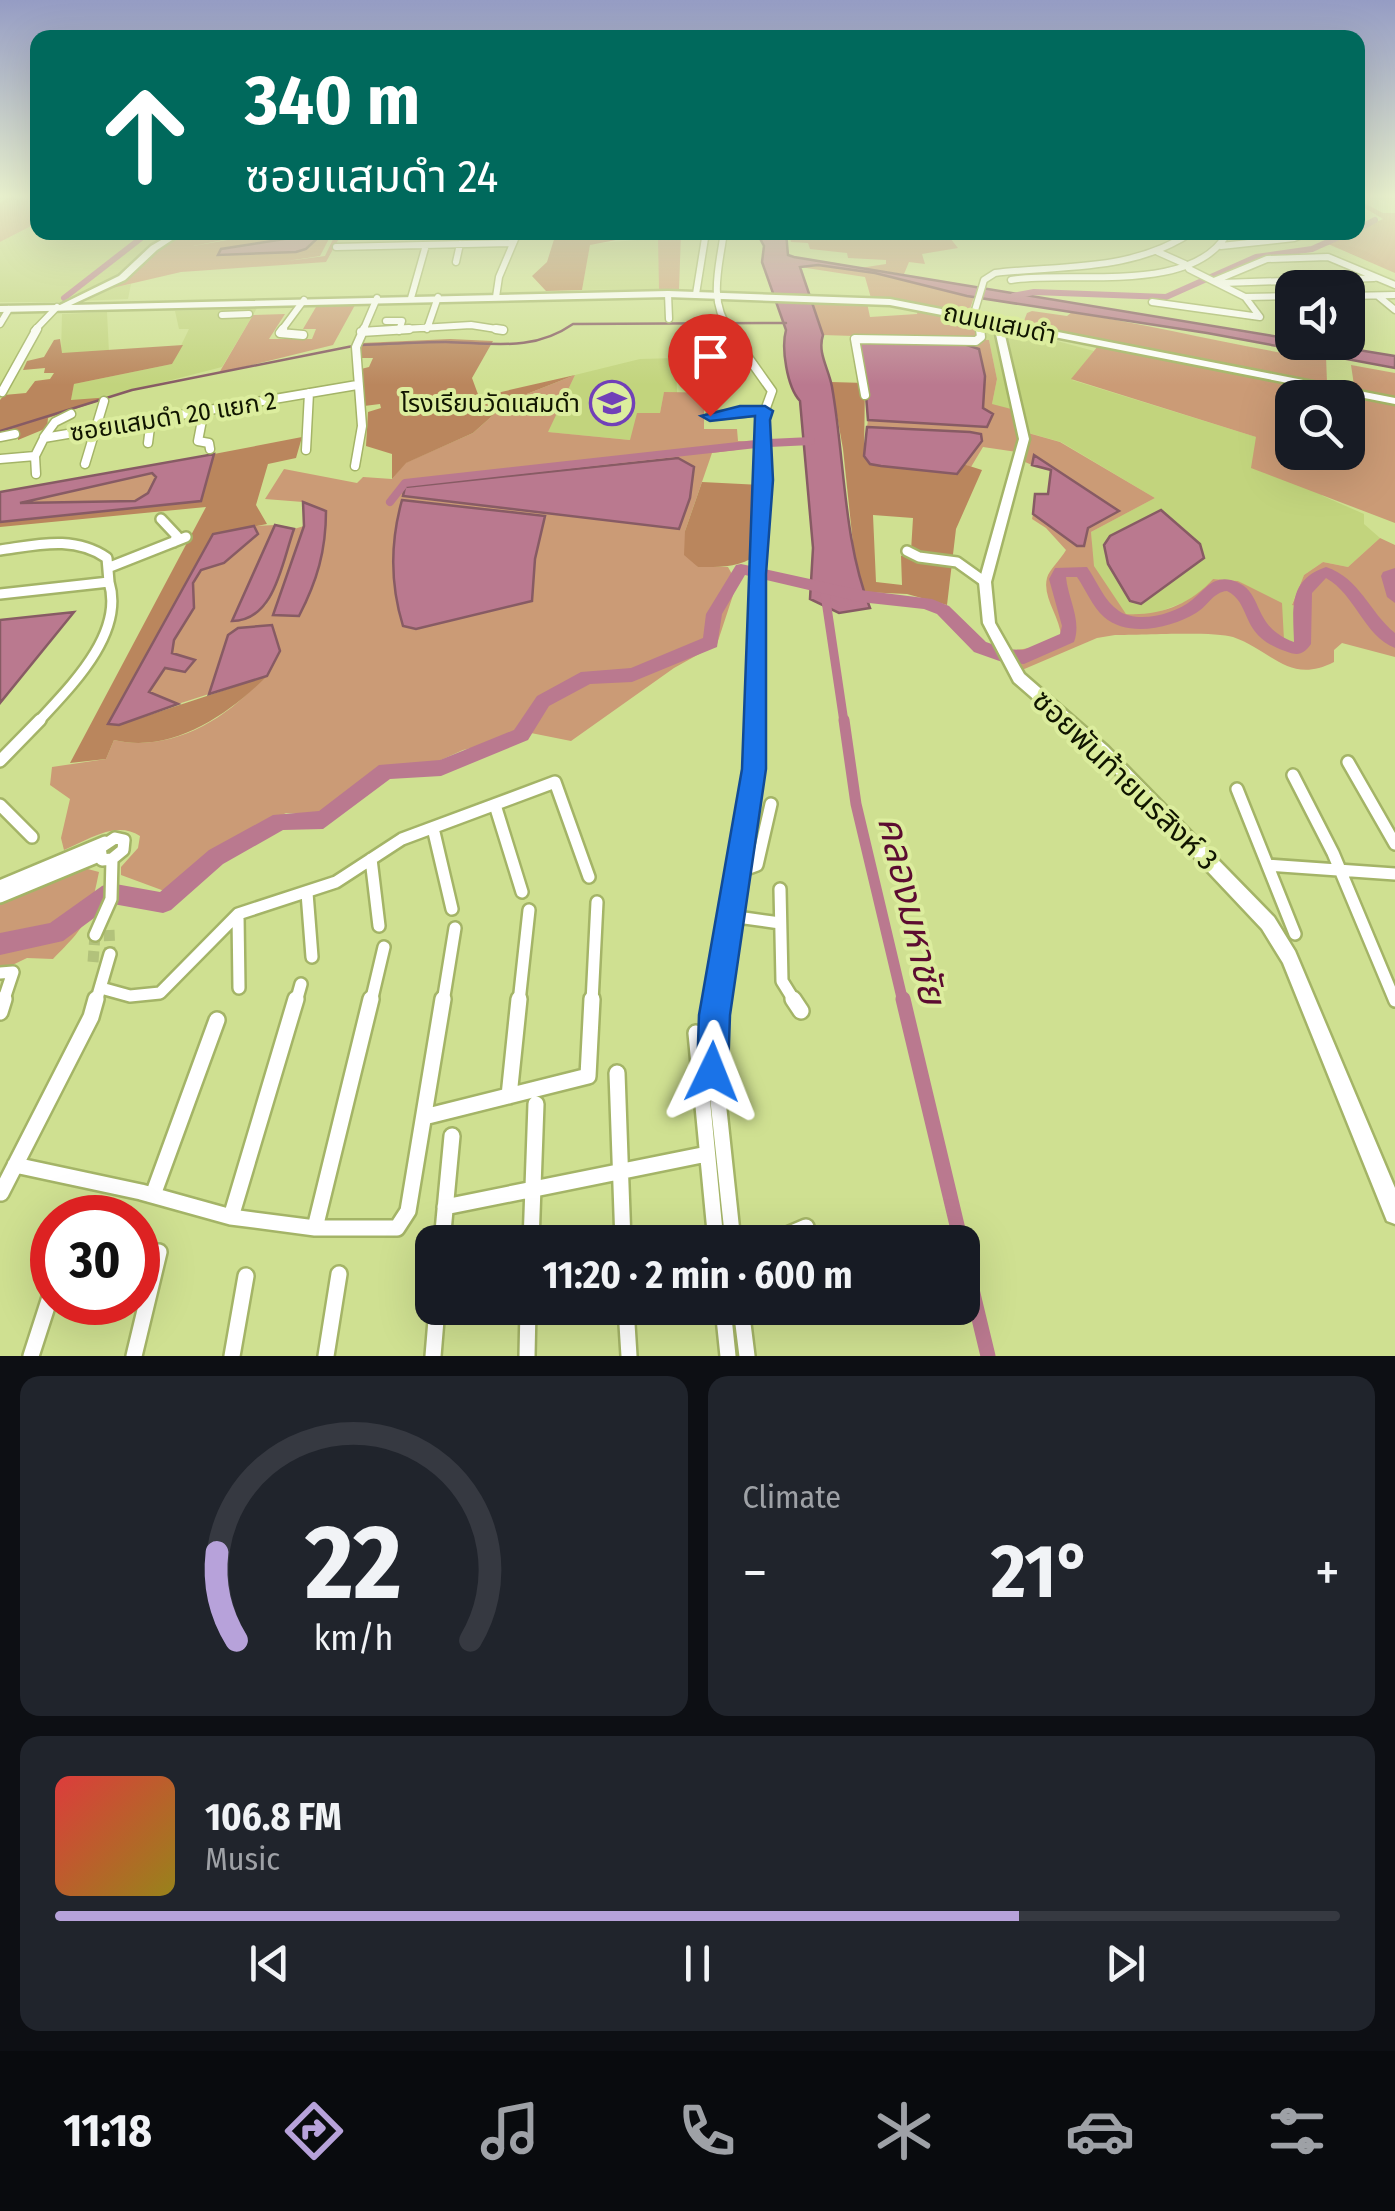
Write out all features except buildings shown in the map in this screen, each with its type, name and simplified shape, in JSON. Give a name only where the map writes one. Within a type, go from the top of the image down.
[{"type":"street","points":[[2,392],[32,334],[59,307],[112,283],[142,258]]},
{"type":"street","points":[[411,298],[422,258]]},
{"type":"street","points":[[496,296],[509,258]]},
{"type":"street","points":[[696,294],[702,258]]},
{"type":"street","points":[[720,258],[715,294],[724,324],[772,391],[762,420],[764,480],[756,574],[754,769],[712,1044],[731,1225]]},
{"type":"street","points":[[866,395],[855,339],[976,341],[981,337],[975,318],[979,298],[984,282],[994,274],[1102,265],[1131,258]]},
{"type":"street","points":[[1165,258],[1245,296],[1275,297]]},
{"type":"street","points":[[1011,280],[1040,276],[1124,281],[1184,267],[1199,258]]},
{"type":"street","points":[[1218,281],[1267,259],[1289,258]]},
{"type":"street","points":[[1331,258],[1395,285]]},
{"type":"street","points":[[1218,281],[1380,278]]},
{"type":"street","points":[[668,294],[669,319]]},
{"type":"street","name":"ถนนแสมดำ","points":[[4,309],[668,294],[893,302],[1395,402]]},
{"type":"street","points":[[1365,295],[1395,295]]},
{"type":"street","points":[[1377,295],[1395,310]]},
{"type":"street","points":[[1152,302],[1258,318],[1245,296]]},
{"type":"street","points":[[428,329],[438,297]]},
{"type":"street","points":[[355,466],[362,426],[357,345],[377,298]]},
{"type":"street","points":[[303,335],[280,333],[304,300]]},
{"type":"street","points":[[222,315],[245,314],[252,301]]},
{"type":"street","points":[[0,324],[4,309]]},
{"type":"street","points":[[386,321],[402,322],[398,331]]},
{"type":"street","name":"ซอยพันท้ายนรสิงห์ 3","points":[[998,322],[1024,439],[985,582],[989,623],[1000,649],[1011,668],[1103,751],[1268,923],[1295,972],[1395,1213]]},
{"type":"street","points":[[362,332],[471,324],[503,330]]},
{"type":"street","name":"ซอยแสมดำ 20 แยก 2","points":[[0,459],[35,456],[44,438],[357,385]]},
{"type":"street","points":[[306,450],[310,393]]},
{"type":"street","points":[[85,464],[104,401]]},
{"type":"street","points":[[204,410],[198,442],[209,443],[210,448]]},
{"type":"street","points":[[710,416],[740,410],[765,411]]},
{"type":"street","points":[[44,438],[55,422],[71,414]]},
{"type":"street","points":[[148,444],[151,419]]},
{"type":"street","points":[[0,437],[15,434]]},
{"type":"street","points":[[35,456],[36,474]]},
{"type":"street","points":[[161,519],[177,536],[173,542]]},
{"type":"street","points":[[110,567],[186,537]]},
{"type":"street","points":[[0,550],[72,542],[93,545],[107,558],[114,602],[99,640],[39,725],[0,761]]},
{"type":"street","points":[[906,551],[916,558],[959,563],[975,579],[985,582]]},
{"type":"street","points":[[0,594],[109,582]]},
{"type":"street","points":[[1348,762],[1395,844]]},
{"type":"street","points":[[1293,776],[1340,870],[1395,1001]]},
{"type":"street","points":[[101,988],[127,997],[160,993],[238,914],[336,882],[402,839],[556,782],[589,877]]},
{"type":"street","points":[[1237,789],[1295,934]]},
{"type":"street","points":[[738,872],[757,865],[771,804]]},
{"type":"street","points":[[0,805],[32,838]]},
{"type":"street","points":[[494,805],[522,892]]},
{"type":"street","points":[[433,828],[452,909]]},
{"type":"street","points":[[0,886],[115,838],[124,840],[123,850],[108,861],[0,898]]},
{"type":"street","points":[[103,930],[109,908],[105,842]]},
{"type":"street","points":[[372,859],[379,926]]},
{"type":"street","points":[[1268,865],[1395,874]]},
{"type":"street","points":[[780,889],[782,981],[801,1011]]},
{"type":"street","points":[[306,893],[312,957]]},
{"type":"street","points":[[424,1118],[588,1076],[597,902]]},
{"type":"street","points":[[509,1096],[529,910]]},
{"type":"street","points":[[238,914],[239,988]]},
{"type":"street","points":[[730,916],[780,923]]},
{"type":"street","points":[[160,1197],[231,1217],[315,1228],[397,1228],[408,1211],[455,928]]},
{"type":"street","points":[[315,1228],[384,947]]},
{"type":"street","points":[[1,1193],[91,1017],[101,988],[97,966],[110,954]]},
{"type":"street","points":[[0,973],[14,972],[0,1012]]},
{"type":"street","points":[[231,1217],[301,984]]},
{"type":"street","points":[[15,1165],[153,1195],[217,1020]]},
{"type":"street","points":[[696,1033],[714,1225]]},
{"type":"street","points":[[616,1073],[623,1225]]},
{"type":"street","points":[[531,1225],[536,1104]]},
{"type":"street","points":[[443,1225],[452,1136]]},
{"type":"street","points":[[445,1207],[707,1154]]},
{"type":"street","points":[[326,1356],[339,1274]]},
{"type":"street","points":[[232,1356],[246,1276]]},
{"type":"street","points":[[31,1356],[41,1325]]},
{"type":"street","points":[[134,1356],[141,1325]]},
{"type":"street","points":[[433,1356],[436,1325]]},
{"type":"street","points":[[527,1356],[528,1325]]},
{"type":"street","points":[[627,1325],[628,1356]]},
{"type":"street","points":[[725,1325],[728,1356]]},
{"type":"street","points":[[743,1325],[746,1356]]},
{"type":"shaded area","points":[[0,258],[148,258],[111,288],[131,284],[128,299],[77,301],[91,293],[60,302],[0,302]]},
{"type":"shaded area","points":[[148,258],[328,258],[326,262],[181,272],[108,289]]},
{"type":"shaded area","points":[[548,258],[588,258],[582,290],[546,291],[532,276]]},
{"type":"shaded area","points":[[588,258],[659,258],[659,289],[582,290]]},
{"type":"shaded area","points":[[658,258],[680,258],[679,290],[659,289]]},
{"type":"shaded area","points":[[762,258],[802,258],[1275,336],[1275,346],[967,296],[875,273],[818,265],[800,267],[823,335],[821,348],[832,387],[854,555],[870,608],[839,613],[810,599],[813,548],[800,401],[786,367],[786,330]]},
{"type":"shaded area","points":[[853,258],[923,258],[925,264],[909,262],[904,274],[860,268],[886,264],[886,260]]},
{"type":"shaded area","points":[[1361,258],[1395,258],[1395,273]]},
{"type":"shaded area","points":[[818,265],[875,273],[974,297],[970,309],[964,311],[871,298],[865,277],[800,267]]},
{"type":"shaded area","points":[[811,301],[867,303],[870,317],[917,314],[919,308],[975,319],[977,339],[989,340],[997,379],[992,404],[1015,410],[1017,452],[983,447],[971,467],[963,464],[982,442],[980,434],[867,427],[868,420],[987,427],[857,345],[854,336],[823,335]]},
{"type":"shaded area","points":[[355,305],[333,345],[219,373],[253,315],[285,314],[269,339],[312,339],[316,329],[303,329],[316,307]]},
{"type":"shaded area","points":[[257,308],[222,367],[90,401],[71,400],[74,384],[172,364],[189,329],[179,329],[175,311]]},
{"type":"shaded area","points":[[107,312],[109,353],[61,353],[62,314]]},
{"type":"shaded area","points":[[1072,312],[1275,351],[1275,360],[1326,360],[1327,380],[1289,380],[1022,326],[1027,313],[1067,316]]},
{"type":"shaded area","points":[[975,319],[1094,351],[1072,380],[1256,437],[1275,454],[1275,470],[1293,470],[1323,496],[1364,514],[1364,524],[1380,538],[1348,567],[1323,562],[1304,575],[1292,604],[1302,607],[1309,647],[1283,641],[1255,591],[1238,581],[1213,579],[1198,597],[1148,616],[1126,614],[1119,608],[1093,566],[1091,532],[1155,498],[1061,442],[1018,430],[992,404],[997,379],[989,340],[977,339]]},
{"type":"shaded area","points":[[60,339],[62,353],[183,345],[172,364],[74,384],[71,400],[111,397],[48,418],[47,428],[18,440],[18,431],[0,434],[0,400],[4,395],[26,393],[35,381],[50,379],[54,373],[44,373],[45,368],[23,370],[27,361],[44,357],[54,340]]},
{"type":"shaded area","points":[[864,340],[964,344],[979,349],[985,376],[983,408],[993,414],[987,427],[868,420],[857,345]]},
{"type":"shaded area","points":[[493,341],[472,378],[479,397],[575,375],[509,401],[473,433],[406,463],[392,479],[392,454],[366,446],[368,412],[381,408],[380,404],[364,406],[361,369],[369,367],[373,358],[359,358],[362,343]]},
{"type":"shaded area","points":[[1098,346],[1275,381],[1275,470],[1365,470],[1365,398],[1395,404],[1395,523],[1251,468],[1256,437],[1071,379]]},
{"type":"shaded area","points":[[1365,351],[1395,356],[1395,368],[1352,360],[1365,360]]},
{"type":"shaded area","name":"โรงเรียนวัดแสมดำ","points":[[676,358],[677,393],[664,393],[660,413],[631,440],[547,432],[575,375],[640,359]]},
{"type":"shaded area","points":[[1351,365],[1395,373],[1395,399],[1365,394],[1365,380],[1353,380]]},
{"type":"shaded area","points":[[575,375],[548,432],[630,440],[637,413],[660,413],[664,392],[727,393],[724,402],[704,402],[704,429],[737,429],[738,441],[756,441],[740,442],[736,450],[712,453],[685,531],[698,567],[728,567],[737,583],[717,644],[674,668],[571,741],[531,733],[463,750],[432,764],[384,766],[320,814],[286,813],[223,845],[167,892],[121,875],[121,867],[138,848],[140,836],[131,832],[102,833],[64,850],[61,838],[70,799],[50,785],[52,767],[106,759],[114,740],[163,741],[210,722],[251,690],[280,651],[228,635],[209,694],[178,704],[148,693],[165,668],[194,660],[171,654],[174,640],[194,607],[193,583],[201,570],[224,563],[258,534],[254,526],[275,525],[232,621],[266,605],[294,529],[304,526],[273,614],[299,616],[326,511],[303,502],[265,499],[284,469],[357,483],[363,477],[392,479],[405,463],[473,433],[509,401]],"holes":[[[694,467],[690,499],[679,529],[404,496],[406,487],[593,469]],[[545,516],[535,559],[532,601],[489,610]]]},
{"type":"shaded area","points":[[831,382],[865,383],[864,456],[870,464],[957,474],[963,464],[982,470],[956,529],[947,605],[907,594],[864,592],[856,572],[843,449]],"holes":[[[873,515],[913,518],[911,551],[901,556],[902,585],[876,582]]]},
{"type":"shaded area","points":[[867,427],[970,432],[981,434],[982,441],[957,474],[881,466],[870,464],[864,456]]},
{"type":"shaded area","points":[[1028,433],[1060,442],[1155,498],[1091,532],[1094,566],[1126,614],[1174,607],[1213,579],[1238,581],[1282,603],[1284,640],[1308,646],[1302,607],[1292,605],[1304,575],[1323,562],[1348,567],[1380,538],[1395,545],[1395,657],[1342,643],[1334,650],[1334,662],[1305,670],[1224,635],[1115,635],[1097,638],[1022,670],[1009,651],[1037,647],[1061,636],[1046,585],[1048,575],[1066,550],[1032,519],[1033,514],[1076,546],[1083,546],[1087,528],[1118,511],[1034,456],[1032,465],[1025,462]]},
{"type":"shaded area","points":[[302,437],[296,458],[268,464],[256,505],[267,524],[213,534],[109,723],[119,725],[267,676],[235,704],[198,728],[157,741],[114,740],[106,759],[70,763],[206,507],[0,527],[0,522],[201,501],[214,454]]},
{"type":"shaded area","points":[[214,454],[201,501],[0,522],[0,492]],"holes":[[[152,473],[156,477],[148,493],[135,501],[20,503]]]},
{"type":"shaded area","points":[[1034,455],[1119,511],[1088,528],[1084,546],[1077,546],[1033,514],[1035,494],[1048,494],[1051,470],[1032,465]]},
{"type":"shaded area","points":[[678,458],[694,467],[690,498],[679,529],[403,496],[405,487]]},
{"type":"shaded area","points":[[153,473],[156,477],[148,493],[135,501],[13,503]]},
{"type":"shaded area","points":[[702,482],[761,485],[757,555],[736,565],[698,567],[684,555],[685,531]]},
{"type":"shaded area","points":[[402,500],[545,516],[535,559],[532,601],[416,629],[403,626],[393,563]]},
{"type":"shaded area","points":[[303,502],[326,511],[319,565],[299,616],[273,615],[304,526]]},
{"type":"shaded area","points":[[1161,510],[1200,544],[1204,558],[1141,604],[1130,601],[1108,564],[1104,545],[1110,536]]},
{"type":"shaded area","points":[[275,525],[294,529],[275,587],[258,611],[232,621]]},
{"type":"shaded area","points":[[254,526],[258,534],[224,563],[201,570],[193,583],[194,608],[174,640],[172,653],[195,660],[185,672],[165,668],[149,692],[178,704],[119,725],[108,724],[213,534]]},
{"type":"shaded area","points":[[74,612],[0,703],[0,620]]},
{"type":"shaded area","points":[[272,625],[280,651],[267,676],[209,694],[228,635],[238,628]]},
{"type":"shaded area","points":[[84,868],[99,872],[89,911],[74,937],[53,959],[27,958],[0,971],[0,903]]},
{"type":"waterway","points":[[64,298],[115,258]]},
{"type":"waterway","points":[[1013,296],[1034,292],[1166,297],[1253,258]]},
{"type":"waterway","points":[[361,345],[512,344],[543,339],[573,324],[786,323]]},
{"type":"waterway","points":[[0,431],[132,390],[353,346]]},
{"type":"waterway","points":[[769,443],[811,441]]},
{"type":"waterway","points":[[390,502],[405,483],[756,444]]},
{"type":"waterway","points":[[0,944],[55,933],[110,893],[163,903],[216,857],[280,821],[323,820],[386,771],[441,768],[521,735],[543,701],[587,677],[632,675],[711,642],[714,614],[741,569],[860,596],[926,603],[943,610],[980,647],[1005,656],[1024,657],[1068,638],[1070,626],[1057,579],[1061,572],[1081,571],[1108,611],[1132,622],[1154,622],[1175,616],[1194,607],[1219,585],[1231,586],[1246,598],[1265,634],[1297,649],[1303,644],[1304,593],[1315,577],[1326,572],[1346,584],[1376,626],[1395,642]]},
{"type":"waterway","points":[[1395,574],[1389,576],[1395,597]]},
{"type":"waterway","name":"คลองมหาชัย","points":[[825,594],[844,722]]},
{"type":"waterway","name":"คลองมหาชัย","points":[[844,720],[856,804],[903,1002]]},
{"type":"waterway","name":"คลองมหาชัย","points":[[903,999],[957,1225]]},
{"type":"waterway","name":"คลองมหาชัย","points":[[980,1323],[988,1356]]},
{"type":"tunnel","points":[[109,930],[110,954]]},
{"type":"tunnel","points":[[93,962],[95,935]]},
{"type":"place","name":"โรงเรียนวัดแสมดำ","points":[[612,403]]},
{"type":"route","points":[[710,416],[740,410],[765,411],[760,556],[756,574],[754,769],[714,1015],[712,1072]]}]
